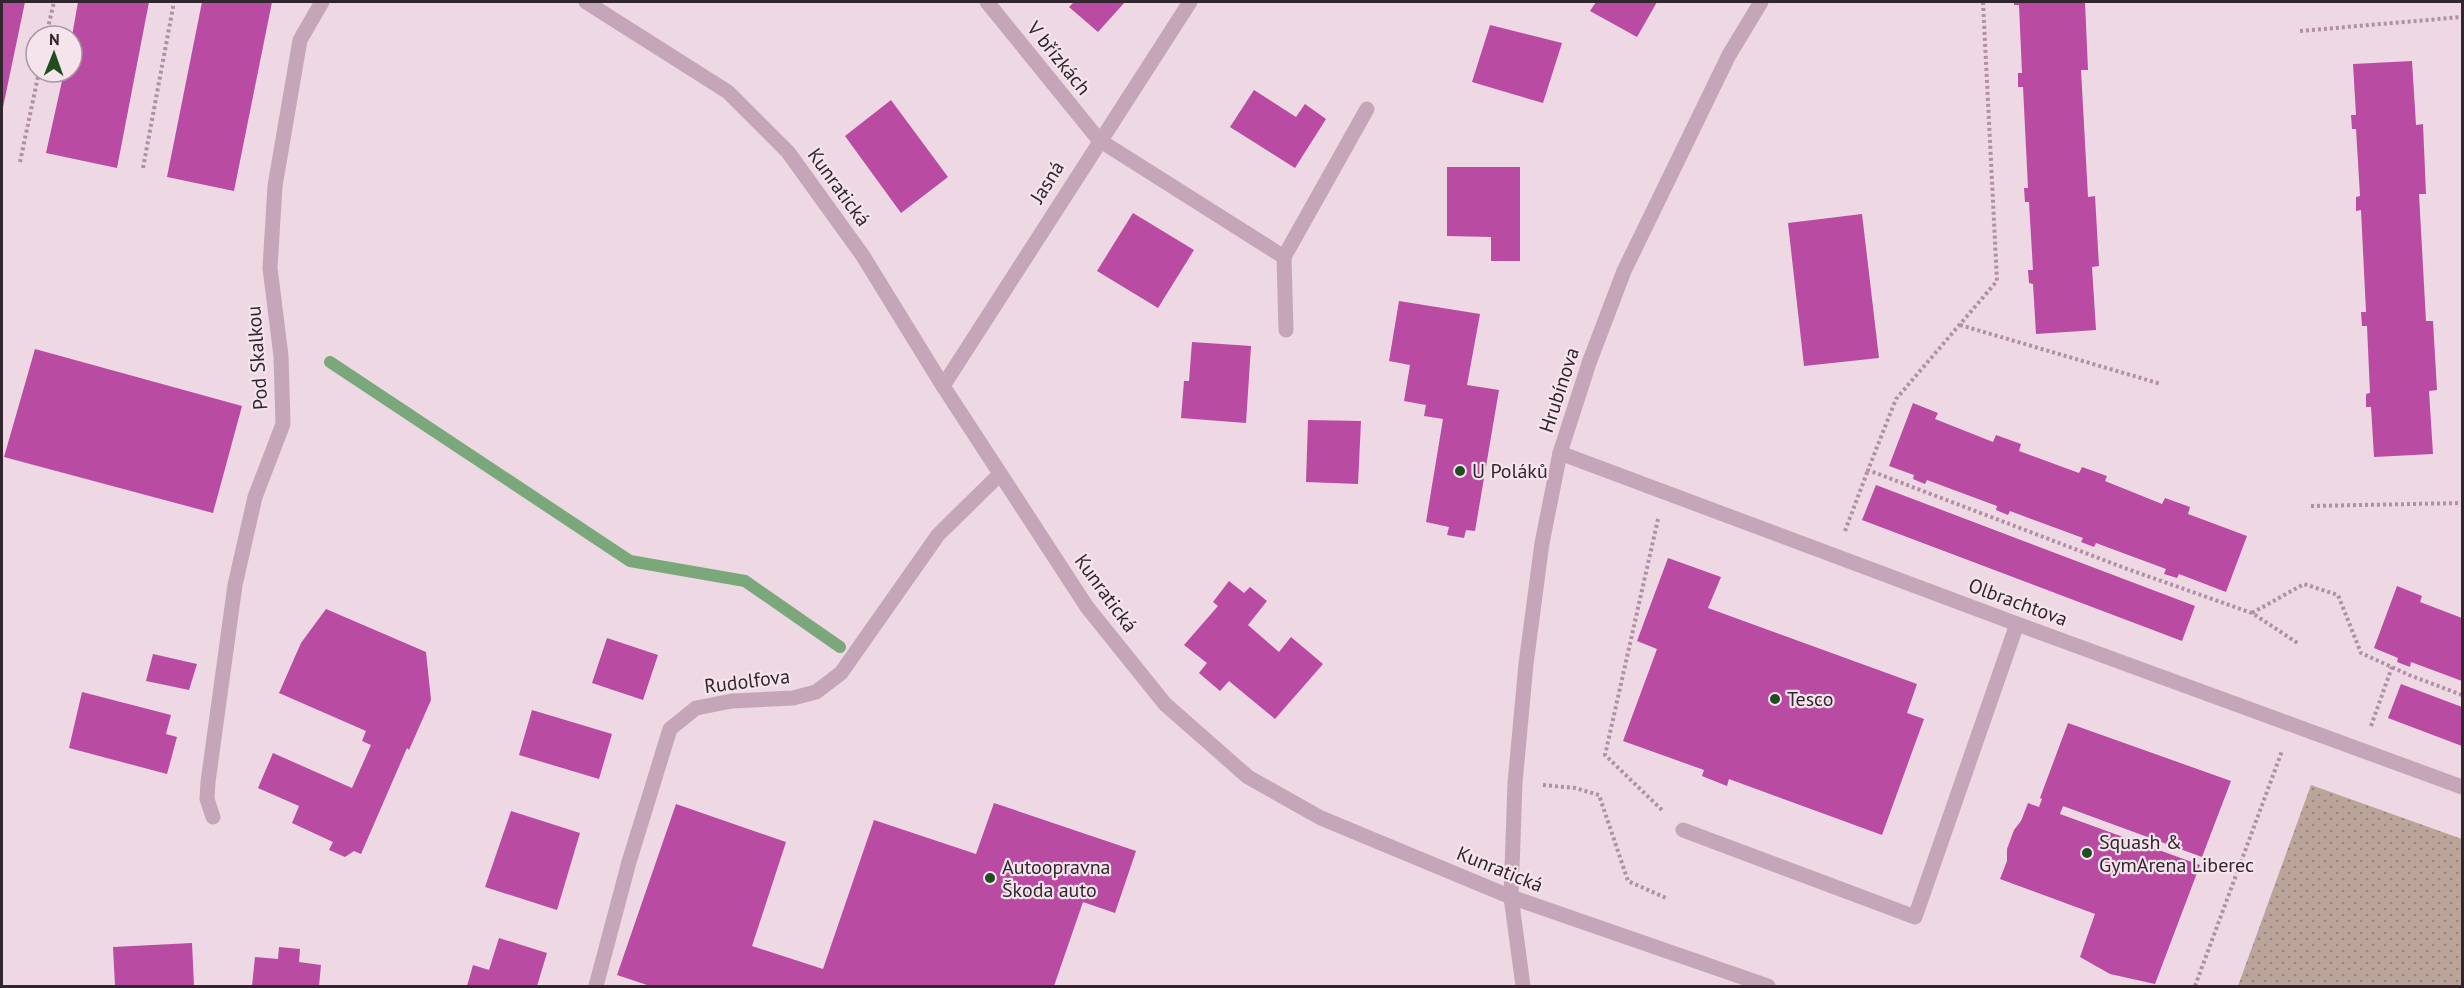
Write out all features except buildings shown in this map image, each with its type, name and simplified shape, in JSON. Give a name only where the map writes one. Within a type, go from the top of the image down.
[{"type":"street","name":"Pod Skalkou","points":[[213,817],[207,799],[207,782],[235,585],[255,497],[283,423],[281,356],[270,268],[275,186],[300,40],[322,2]]},
{"type":"street","name":"Kunratická","points":[[586,2],[728,92],[788,152],[863,256],[999,474],[1087,607],[1165,704],[1248,777],[1321,818],[1511,897],[1768,987]]},
{"type":"street","name":"V břízkách","points":[[987,2],[1099,140],[1284,257]]},
{"type":"street","name":"Jasná","points":[[943,386],[1099,140],[1190,2]]},
{"type":"street","name":"Hrubínova","points":[[1523,987],[1511,897],[1515,783],[1526,664],[1542,543],[1560,453],[1589,363],[1624,271],[1729,55],[1761,2]]},
{"type":"street","points":[[1286,330],[1284,257],[1368,109]]},
{"type":"street","name":"Olbrachtova","points":[[1560,453],[2017,624],[2463,787]]},
{"type":"street","name":"Rudolfova","points":[[596,987],[629,862],[670,729],[696,708],[732,701],[793,698],[816,692],[841,673],[938,535],[999,474]]},
{"type":"street","points":[[1683,830],[1915,917],[2017,624]]},
{"type":"path","points":[[49,24],[54,2]]},
{"type":"path","points":[[143,168],[174,2]]},
{"type":"path","points":[[1835,555],[1896,399],[1998,281],[1983,2]]},
{"type":"path","points":[[2300,31],[2463,17]]},
{"type":"path","points":[[20,162],[36,84]]},
{"type":"path","points":[[1960,325],[2162,384]]},
{"type":"path","points":[[1869,470],[2122,567],[2252,613],[2299,644]]},
{"type":"path","points":[[1664,490],[1605,755],[1683,830]]},
{"type":"path","points":[[2311,506],[2463,502]]},
{"type":"path","points":[[2252,613],[2304,584],[2338,595],[2361,653],[2463,695]]},
{"type":"path","points":[[2363,750],[2392,667]]},
{"type":"path","points":[[2195,987],[2292,723]]},
{"type":"path","points":[[1515,783],[1575,788],[1599,795],[1628,882],[1666,898]]},
{"type":"shaded area","points":[[2311,785],[2462,839],[2462,986],[2238,986]]},
{"type":"waterway","points":[[330,362],[630,561],[745,581],[840,647]]},
{"type":"place","name":"U Poláků","points":[[1460,471]]},
{"type":"place","name":"Tesco","points":[[1775,699]]},
{"type":"place","name":"Squash & GymArena Liberec","points":[[2087,853]]},
{"type":"place","name":"Autoopravna Škoda auto","points":[[990,878]]}]
